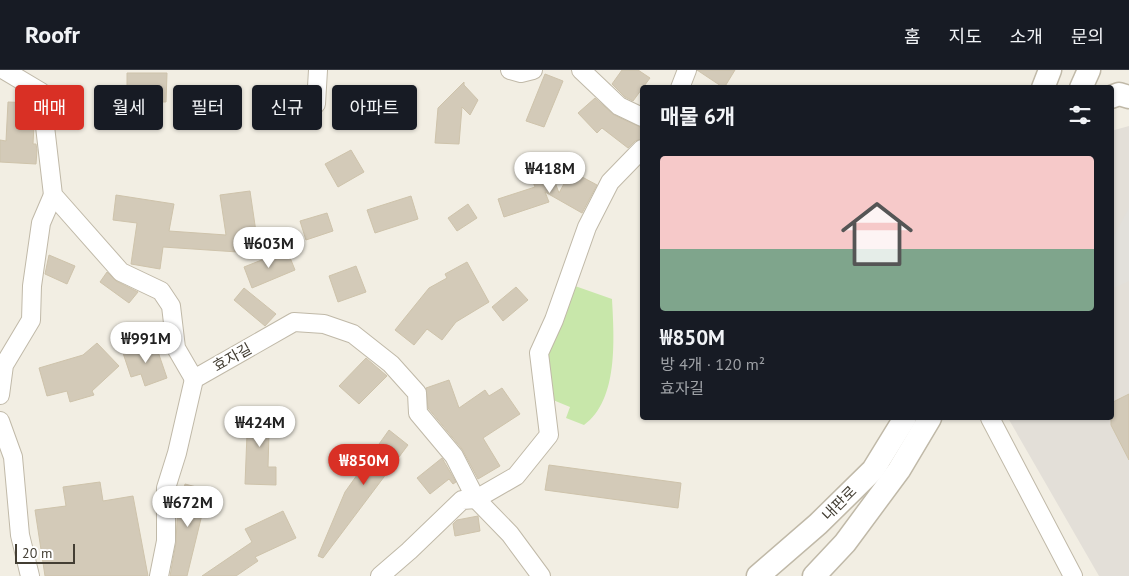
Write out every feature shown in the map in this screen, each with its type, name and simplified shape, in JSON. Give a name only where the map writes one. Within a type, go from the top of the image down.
[{"type":"street","points":[[0,395],[4,365],[31,320],[32,286],[41,223],[54,196],[41,92],[4,70]]},
{"type":"street","points":[[317,85],[318,70]]},
{"type":"street","points":[[510,70],[521,73],[533,70]]},
{"type":"street","points":[[581,70],[619,106],[640,116]]},
{"type":"street","points":[[681,85],[687,70]]},
{"type":"street","points":[[1045,85],[1050,70]]},
{"type":"street","points":[[1082,85],[1090,70]]},
{"type":"street","points":[[1114,96],[1119,94],[1129,97]]},
{"type":"street","points":[[380,576],[462,500],[476,499],[516,476],[549,435],[539,353],[554,320],[587,227],[610,182],[640,151]]},
{"type":"street","points":[[54,196],[121,272],[161,291],[171,306],[176,348],[194,378],[177,453],[166,488],[166,541],[159,576]]},
{"type":"street","name":"효자길","points":[[194,378],[294,322],[324,324],[353,334],[391,364],[417,394],[418,413],[454,456],[476,499],[510,534],[541,576]]},
{"type":"street","name":"내판로","points":[[758,576],[818,524],[873,470],[904,420]]},
{"type":"street","name":"내판로","points":[[814,576],[845,543],[894,477],[929,420]]},
{"type":"street","points":[[991,420],[1073,576]]},
{"type":"street","points":[[0,421],[12,457],[20,535],[30,576]]},
{"type":"shaded area","points":[[1129,126],[1129,576],[1099,576],[1009,420],[1114,420],[1114,130]]},
{"type":"shaded area","points":[[1129,208],[1129,281],[1114,288],[1114,236]]},
{"type":"green space","points":[[575,286],[612,299],[613,349],[609,384],[595,414],[584,425],[566,418],[570,407],[553,400],[548,351]]},
{"type":"building","points":[[622,70],[638,70],[650,78],[645,85],[640,85],[640,92],[633,101],[625,97],[612,84]]},
{"type":"building","points":[[697,70],[735,70],[726,85],[720,85]]},
{"type":"building","points":[[127,73],[167,73],[166,102],[163,102],[163,85],[127,85]]},
{"type":"building","points":[[545,74],[563,81],[544,127],[526,121]]},
{"type":"building","points":[[464,82],[464,85],[478,100],[470,115],[462,107],[459,144],[435,143],[438,108]]},
{"type":"building","points":[[595,98],[614,115],[640,127],[640,140],[635,141],[628,148],[602,128],[597,133],[578,113]]},
{"type":"building","points":[[8,102],[15,102],[15,130],[34,130],[33,144],[36,144],[37,150],[36,164],[0,162],[0,140],[6,141]]},
{"type":"building","points":[[351,150],[364,172],[338,187],[325,164]]},
{"type":"building","points":[[550,169],[559,193],[571,171],[597,185],[582,213],[545,192],[549,202],[504,217],[498,199],[535,187],[531,177]]},
{"type":"building","points":[[250,191],[256,232],[238,252],[163,247],[160,269],[131,264],[137,223],[113,220],[116,195],[174,204],[169,231],[226,235],[220,195]]},
{"type":"building","points":[[411,196],[418,219],[375,233],[367,210]]},
{"type":"building","points":[[468,204],[477,218],[457,231],[448,218]]},
{"type":"building","points":[[327,213],[333,231],[306,240],[300,221]]},
{"type":"building","points":[[287,250],[295,270],[252,288],[244,267]]},
{"type":"building","points":[[49,255],[75,266],[67,284],[45,274]]},
{"type":"building","points":[[467,262],[489,302],[456,322],[442,340],[427,329],[414,345],[395,330],[429,288],[447,278],[445,274]]},
{"type":"building","points":[[356,266],[366,292],[338,302],[329,276]]},
{"type":"building","points":[[107,272],[116,281],[138,292],[129,303],[100,282]]},
{"type":"building","points":[[516,287],[528,300],[503,321],[492,307]]},
{"type":"building","points":[[244,288],[276,314],[265,326],[234,300]]},
{"type":"building","points":[[97,343],[119,366],[92,391],[94,395],[70,402],[67,391],[47,396],[39,368],[83,355]]},
{"type":"building","points":[[155,343],[167,378],[145,386],[141,374],[131,377],[123,353]]},
{"type":"building","points":[[366,358],[387,376],[359,404],[339,386]]},
{"type":"building","points":[[449,380],[459,408],[485,390],[489,396],[502,388],[520,414],[483,438],[500,466],[478,479],[462,449],[428,408],[426,388]]},
{"type":"building","points":[[1129,394],[1129,460],[1111,425],[1111,420],[1114,420],[1114,402]]},
{"type":"building","points":[[280,415],[281,433],[269,433],[268,467],[276,467],[276,485],[245,484],[247,434],[242,435],[242,417]]},
{"type":"building","points":[[389,430],[408,445],[323,558],[318,556],[345,492]]},
{"type":"building","points":[[442,458],[456,482],[453,484],[449,479],[430,494],[417,478]]},
{"type":"building","points":[[549,465],[681,483],[678,508],[545,490]]},
{"type":"building","points":[[100,482],[103,501],[133,496],[148,576],[45,576],[35,510],[66,506],[63,487]]},
{"type":"building","points":[[185,484],[208,490],[187,576],[170,576],[176,543],[177,520]]},
{"type":"building","points":[[283,511],[296,538],[255,557],[258,561],[236,576],[202,576],[252,542],[245,529]]},
{"type":"building","points":[[478,516],[480,531],[455,536],[453,524],[457,520]]}]
